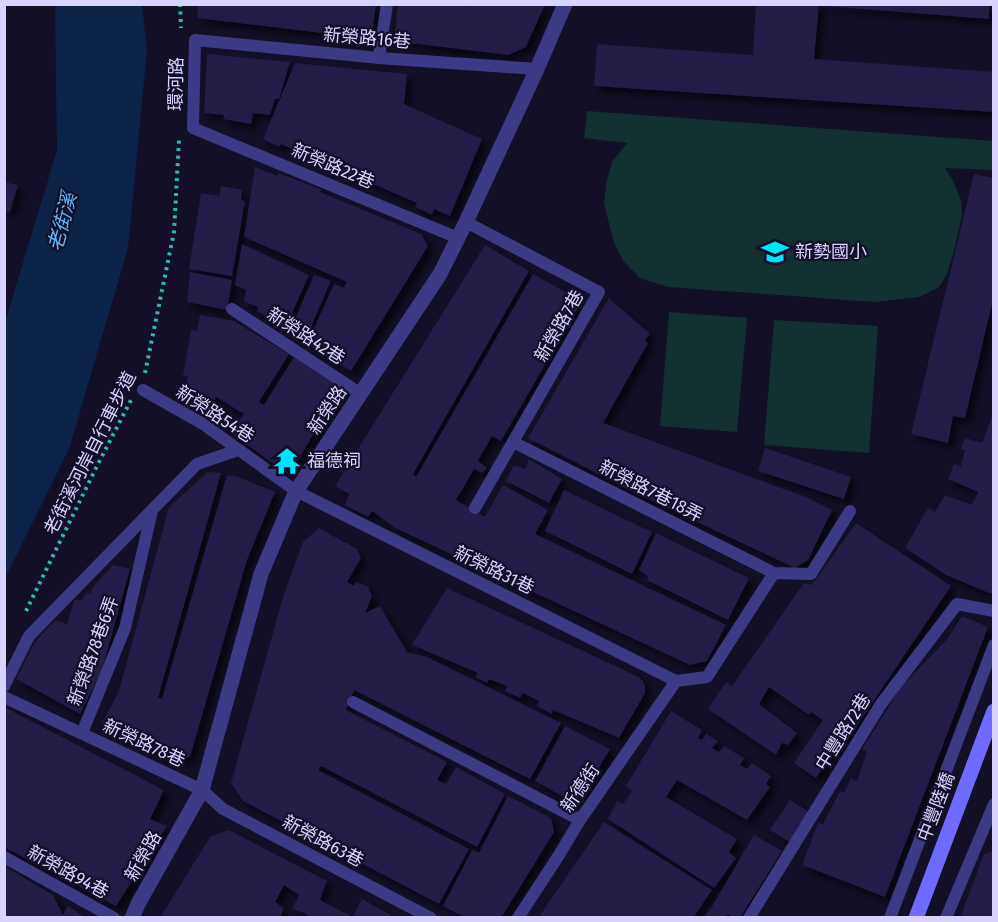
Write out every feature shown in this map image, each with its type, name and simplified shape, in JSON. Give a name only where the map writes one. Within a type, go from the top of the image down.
[{"type":"main road","name":"中豐陸橋","points":[[916,918],[993,711]]},
{"type":"street","name":"新榮路","points":[[132,918],[202,790],[261,574],[296,491],[440,274],[537,69],[565,4]]},
{"type":"lane","points":[[379,58],[387,4]]},
{"type":"lane","name":"新榮路16巷","points":[[195,40],[379,58],[537,69]]},
{"type":"lane","name":"環河路","points":[[194,128],[195,40]]},
{"type":"lane","name":"新榮路22巷","points":[[194,128],[458,238]]},
{"type":"lane","name":"新榮路7巷","points":[[466,222],[599,292],[475,508]]},
{"type":"lane","name":"新榮路42巷","points":[[232,309],[361,394]]},
{"type":"lane","name":"新榮路54巷","points":[[142,385],[203,424],[296,491]]},
{"type":"lane","name":"新榮路7巷18弄","points":[[513,442],[774,573]]},
{"type":"lane","points":[[4,686],[29,636],[197,464],[238,450]]},
{"type":"lane","name":"新榮路31巷","points":[[296,491],[676,681]]},
{"type":"lane","name":"新榮路78巷6弄","points":[[82,734],[125,627],[153,510]]},
{"type":"lane","points":[[676,681],[707,677],[774,573],[811,574],[850,511]]},
{"type":"lane","name":"中豐路72巷","points":[[748,918],[881,704],[957,604],[993,611]]},
{"type":"lane","points":[[890,918],[993,645]]},
{"type":"lane","name":"新德街","points":[[518,918],[580,820],[676,681]]},
{"type":"lane","name":"新榮路78巷","points":[[4,697],[202,790]]},
{"type":"lane","points":[[353,702],[580,820]]},
{"type":"lane","name":"新榮路63巷","points":[[202,790],[223,809],[431,918]]},
{"type":"lane","points":[[946,918],[988,830],[993,804]]},
{"type":"lane","name":"新榮路94巷","points":[[4,857],[114,918]]},
{"type":"path","points":[[180,4],[181,32]]},
{"type":"path","name":"老街溪河岸自行車步道","points":[[142,385],[147,370],[174,232],[179,131]]},
{"type":"path","name":"老街溪河岸自行車步道","points":[[26,611],[132,399]]},
{"type":"green space","points":[[587,111],[993,141],[993,170],[945,168],[961,200],[962,215],[947,274],[939,287],[919,297],[874,302],[668,287],[640,278],[624,262],[615,245],[604,203],[612,162],[627,143],[584,138]]},
{"type":"green space","points":[[669,312],[747,318],[737,432],[660,426]]},
{"type":"green space","points":[[774,320],[878,326],[869,453],[764,445]]},
{"type":"water","name":"老街溪","points":[[55,5],[142,5],[147,50],[128,248],[69,449],[5,578],[5,322],[57,150]]},
{"type":"building","points":[[197,4],[376,4],[371,39],[198,18]]},
{"type":"building","points":[[398,4],[445,4],[469,7],[471,4],[545,4],[526,47],[508,55],[394,41]]},
{"type":"building","points":[[756,4],[819,4],[814,59],[994,72],[994,112],[594,86],[597,44],[753,55]]},
{"type":"building","points":[[825,4],[989,4],[989,19],[825,6]]},
{"type":"building","points":[[207,54],[290,62],[279,99],[275,99],[270,115],[253,113],[251,124],[223,119],[224,115],[204,113]]},
{"type":"building","points":[[295,63],[407,74],[404,104],[482,139],[450,216],[434,209],[432,215],[415,207],[417,203],[281,144],[279,147],[263,139]]},
{"type":"building","points":[[255,167],[277,176],[279,173],[322,190],[320,192],[421,234],[428,246],[351,371],[307,344],[334,284],[344,288],[347,282],[244,237]]},
{"type":"building","points":[[974,174],[994,178],[994,295],[965,418],[953,416],[948,443],[911,434]]},
{"type":"building","points":[[4,182],[18,185],[10,212],[4,211]]},
{"type":"building","points":[[221,186],[242,190],[241,200],[245,201],[232,276],[189,269],[201,193],[219,196]]},
{"type":"building","points":[[242,244],[309,275],[292,313],[282,308],[278,323],[257,311],[258,307],[244,302],[246,290],[235,285]]},
{"type":"building","points":[[485,245],[529,271],[413,474],[416,477],[533,274],[573,296],[577,309],[501,441],[492,436],[478,461],[487,468],[482,473],[474,469],[456,500],[485,517],[503,485],[548,510],[535,534],[726,625],[707,661],[690,665],[395,528],[372,511],[368,517],[345,505],[349,494],[335,486]]},
{"type":"building","points":[[190,272],[232,280],[227,310],[187,302]]},
{"type":"building","points":[[314,275],[331,281],[305,340],[289,333]]},
{"type":"building","points":[[609,298],[650,334],[645,340],[648,343],[603,423],[806,497],[832,510],[808,560],[795,568],[633,492],[528,438]]},
{"type":"building","points":[[200,315],[234,321],[289,354],[259,402],[264,405],[294,357],[341,388],[289,475],[231,433],[244,414],[216,397],[215,400],[185,393],[188,376],[183,376],[191,330],[197,331]]},
{"type":"building","points":[[994,411],[994,595],[946,575],[905,548],[928,508],[935,512],[945,495],[972,505],[978,492],[948,479],[954,464],[961,466],[965,450],[961,449],[965,438],[982,443]]},
{"type":"building","points":[[765,448],[851,477],[844,499],[758,471]]},
{"type":"building","points":[[529,459],[562,479],[549,503],[506,481],[514,465],[525,469]]},
{"type":"building","points":[[208,472],[221,473],[158,698],[162,699],[227,475],[275,492],[247,560],[190,757],[179,759],[162,756],[102,723],[119,691],[169,507]]},
{"type":"building","points":[[564,490],[652,532],[632,574],[545,531]]},
{"type":"building","points":[[856,523],[951,586],[848,739],[844,736],[816,778],[794,763],[823,720],[811,712],[809,715],[769,687],[759,704],[797,733],[788,745],[782,743],[776,755],[708,709],[726,682],[732,686],[804,583],[812,585]]},
{"type":"building","points":[[319,528],[357,549],[361,558],[347,582],[354,586],[356,582],[368,587],[372,596],[365,613],[380,606],[407,652],[427,657],[561,723],[530,779],[354,690],[346,710],[447,762],[437,780],[446,784],[456,767],[505,794],[477,847],[321,766],[318,770],[469,849],[439,904],[243,801],[231,783],[283,597],[303,542]]},
{"type":"building","points":[[656,533],[749,578],[728,620],[647,580],[648,576],[639,570]]},
{"type":"building","points":[[113,565],[130,569],[102,670],[80,714],[16,679],[32,647],[41,635],[56,620],[67,624],[75,599],[81,601],[86,593],[91,594],[92,588]]},
{"type":"building","points":[[447,588],[639,677],[645,685],[645,693],[619,738],[553,710],[552,714],[537,706],[539,701],[523,693],[520,698],[505,691],[507,686],[489,679],[487,683],[475,677],[478,673],[412,645]]},
{"type":"building","points":[[962,616],[988,627],[885,897],[802,865],[818,823],[823,824],[840,791],[844,793],[851,778],[857,781],[867,752],[862,749],[901,687],[948,638]]},
{"type":"building","points":[[4,707],[164,790],[150,819],[167,826],[116,906],[4,847]]},
{"type":"building","points":[[671,711],[702,730],[698,738],[702,740],[706,734],[718,741],[712,748],[719,752],[724,746],[744,758],[740,765],[747,769],[752,763],[771,776],[766,784],[770,787],[747,820],[677,780],[666,797],[737,839],[729,852],[736,858],[714,888],[608,819],[617,801],[623,804],[632,791],[626,786]]},
{"type":"building","points":[[565,726],[610,749],[586,789],[567,799],[535,781]]},
{"type":"building","points":[[508,796],[551,818],[554,832],[501,918],[466,918],[443,906],[472,850],[479,853]]},
{"type":"building","points":[[790,800],[809,812],[789,842],[770,830]]},
{"type":"building","points":[[604,822],[712,890],[693,918],[538,918]]},
{"type":"building","points":[[229,830],[327,881],[320,900],[353,917],[362,899],[396,918],[306,918],[307,914],[292,909],[299,895],[284,885],[275,902],[284,908],[280,918],[160,918],[210,837]]},
{"type":"building","points":[[754,835],[782,851],[740,918],[732,918],[728,914],[725,918],[703,918],[711,908]]},
{"type":"building","points":[[994,851],[994,918],[960,918],[984,854]]},
{"type":"building","points":[[4,866],[53,895],[63,915],[68,906],[86,918],[4,918]]},
{"type":"place","name":"新勢國小","points":[[775,252]]},
{"type":"place","name":"福德祠","points":[[287,461]]}]
